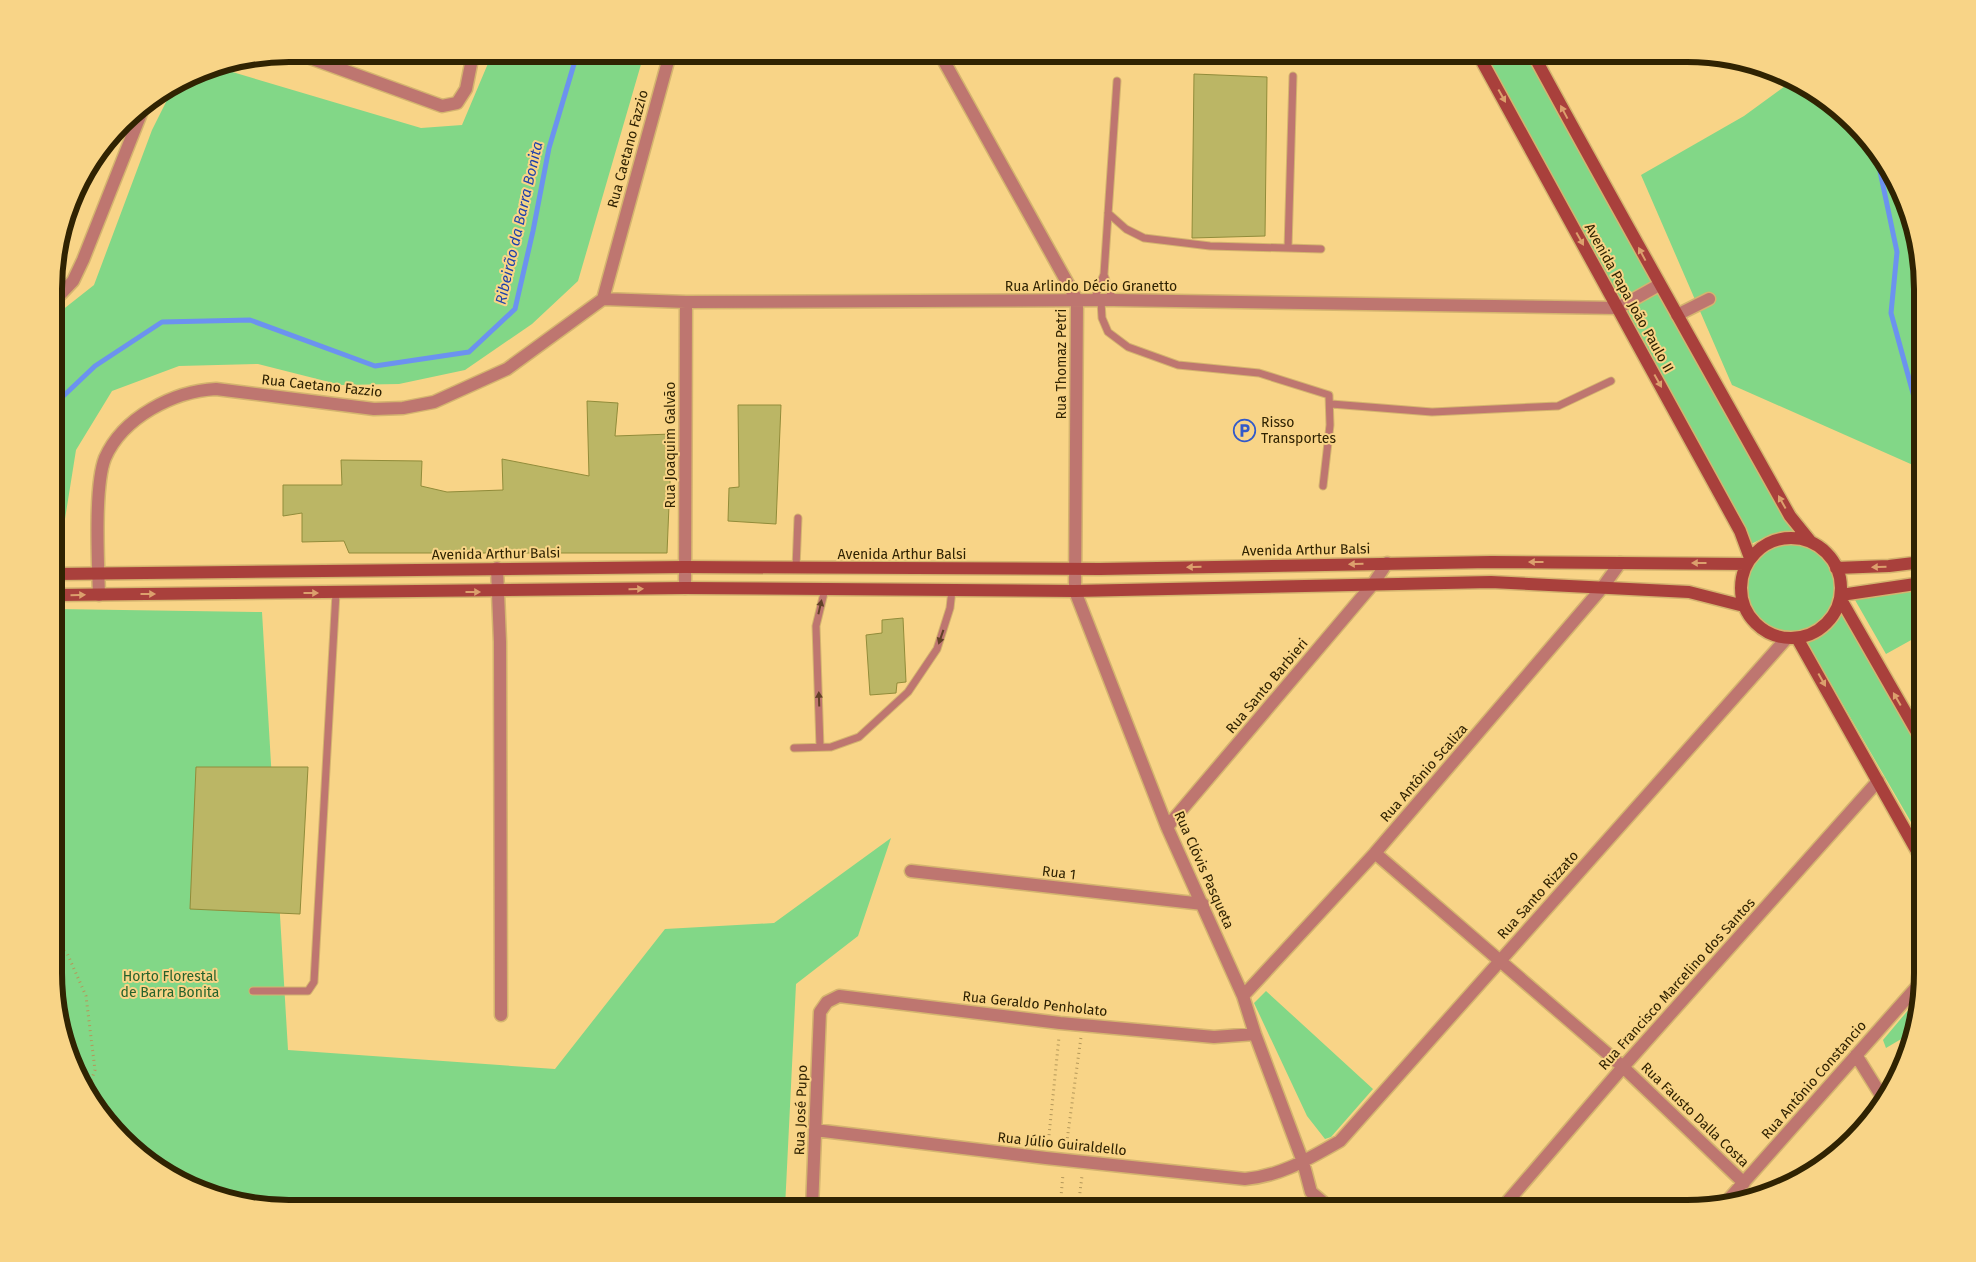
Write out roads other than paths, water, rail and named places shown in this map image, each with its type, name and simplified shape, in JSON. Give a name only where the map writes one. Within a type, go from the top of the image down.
[{"type":"main road","name":"Avenida Papa João Paulo II","points":[[1482,62],[1740,532],[1749,561]]},
{"type":"main road","points":[[1537,62],[1659,285],[1790,516],[1811,542]]},
{"type":"main road","points":[[1794,538],[1811,542],[1825,550],[1841,579],[1841,596],[1836,611],[1826,624],[1813,633],[1792,638],[1765,631],[1752,620],[1744,606],[1741,589],[1743,573],[1749,561],[1763,546],[1778,540],[1794,538]]},
{"type":"main road","name":"Avenida Arthur Balsi","points":[[62,574],[497,568],[952,569],[1388,563],[1749,561]]},
{"type":"main road","points":[[1836,568],[1914,563]]},
{"type":"main road","points":[[952,569],[952,590]]},
{"type":"main road","points":[[62,596],[498,592],[685,588],[1074,591],[1490,582],[1690,592],[1744,606]]},
{"type":"main road","points":[[1841,596],[1914,584]]},
{"type":"main road","points":[[1841,596],[1914,727]]},
{"type":"main road","points":[[1792,638],[1878,781],[1914,846]]},
{"type":"street","points":[[321,62],[442,106],[457,103],[466,89],[471,62]]},
{"type":"street","name":"Rua Caetano Fazzio","points":[[99,595],[99,490],[106,457],[122,434],[165,400],[200,390],[216,389],[374,409],[403,408],[434,402],[507,369],[603,300],[668,62]]},
{"type":"street","name":"Rua Thomaz Petri","points":[[944,62],[1077,300],[1074,591]]},
{"type":"street","points":[[62,293],[74,281],[138,121]]},
{"type":"street","points":[[1618,308],[1659,285]]},
{"type":"street","name":"Rua Arlindo Décio Granetto","points":[[603,300],[686,302],[1103,300],[1618,308]]},
{"type":"street","points":[[1677,315],[1709,300]]},
{"type":"street","name":"Rua Joaquim Galvão","points":[[685,588],[686,302]]},
{"type":"street","name":"Rua Santo Barbieri","points":[[1167,827],[1373,584],[1388,563]]},
{"type":"street","name":"Rua Antônio Scaliza","points":[[1243,996],[1375,853],[1602,588],[1620,563]]},
{"type":"street","points":[[497,568],[500,642],[500,1015]]},
{"type":"street","name":"Rua Clóvis Pasqueta","points":[[1074,591],[1167,827],[1243,996],[1255,1034],[1303,1162],[1311,1192]]},
{"type":"street","name":"Rua Santo Rizzato","points":[[1303,1162],[1340,1141],[1498,962],[1792,638]]},
{"type":"street","name":"Rua Francisco Marcelino dos Santos","points":[[1509,1200],[1623,1067],[1878,781]]},
{"type":"street","name":"Rua Fausto Dalla Costa","points":[[1375,853],[1498,962],[1623,1067],[1744,1182]]},
{"type":"street","name":"Rua 1","points":[[911,871],[1203,904]]},
{"type":"street","name":"Rua Antônio Constancio","points":[[1733,1194],[1913,991]]},
{"type":"street","name":"Rua Geraldo Penholato","points":[[820,1012],[827,1002],[838,996],[1060,1023],[1214,1037],[1255,1034]]},
{"type":"street","name":"Rua José Pupo","points":[[812,1200],[820,1012]]},
{"type":"street","points":[[1856,1054],[1879,1092]]},
{"type":"street","name":"Rua Júlio Guiraldello","points":[[815,1130],[1046,1158],[1245,1179],[1268,1177],[1303,1162]]},
{"type":"street","points":[[1311,1192],[1320,1200]]},
{"type":"lane","points":[[1288,248],[1293,76]]},
{"type":"lane","points":[[1117,81],[1102,318],[1108,332],[1128,347],[1178,365],[1259,372],[1329,395],[1331,404],[1323,486]]},
{"type":"lane","points":[[1108,214],[1126,229],[1144,238],[1210,246],[1321,249]]},
{"type":"lane","points":[[1103,300],[1104,274]]},
{"type":"lane","points":[[1331,404],[1432,412],[1558,406],[1611,381]]},
{"type":"lane","points":[[796,568],[798,518]]},
{"type":"lane","points":[[820,747],[816,626],[825,589]]},
{"type":"lane","points":[[794,748],[831,747],[859,737],[908,692],[937,649],[950,608],[952,590]]},
{"type":"lane","points":[[253,992],[308,991],[314,982],[336,593]]},
{"type":"lane","points":[[1311,1192],[1314,1200]]},
{"type":"waterway","name":"Ribeirão da Barra Bonita","points":[[62,397],[95,366],[162,322],[250,320],[375,366],[469,352],[515,309],[549,148],[575,62]]},
{"type":"waterway","points":[[1880,172],[1897,252],[1891,313],[1914,397]]},
{"type":"place","name":"Risso Transportes","points":[[1245,430]]},
{"type":"park label","name":"Horto Florestal de Barra Bonita","points":[[170,984]]}]
